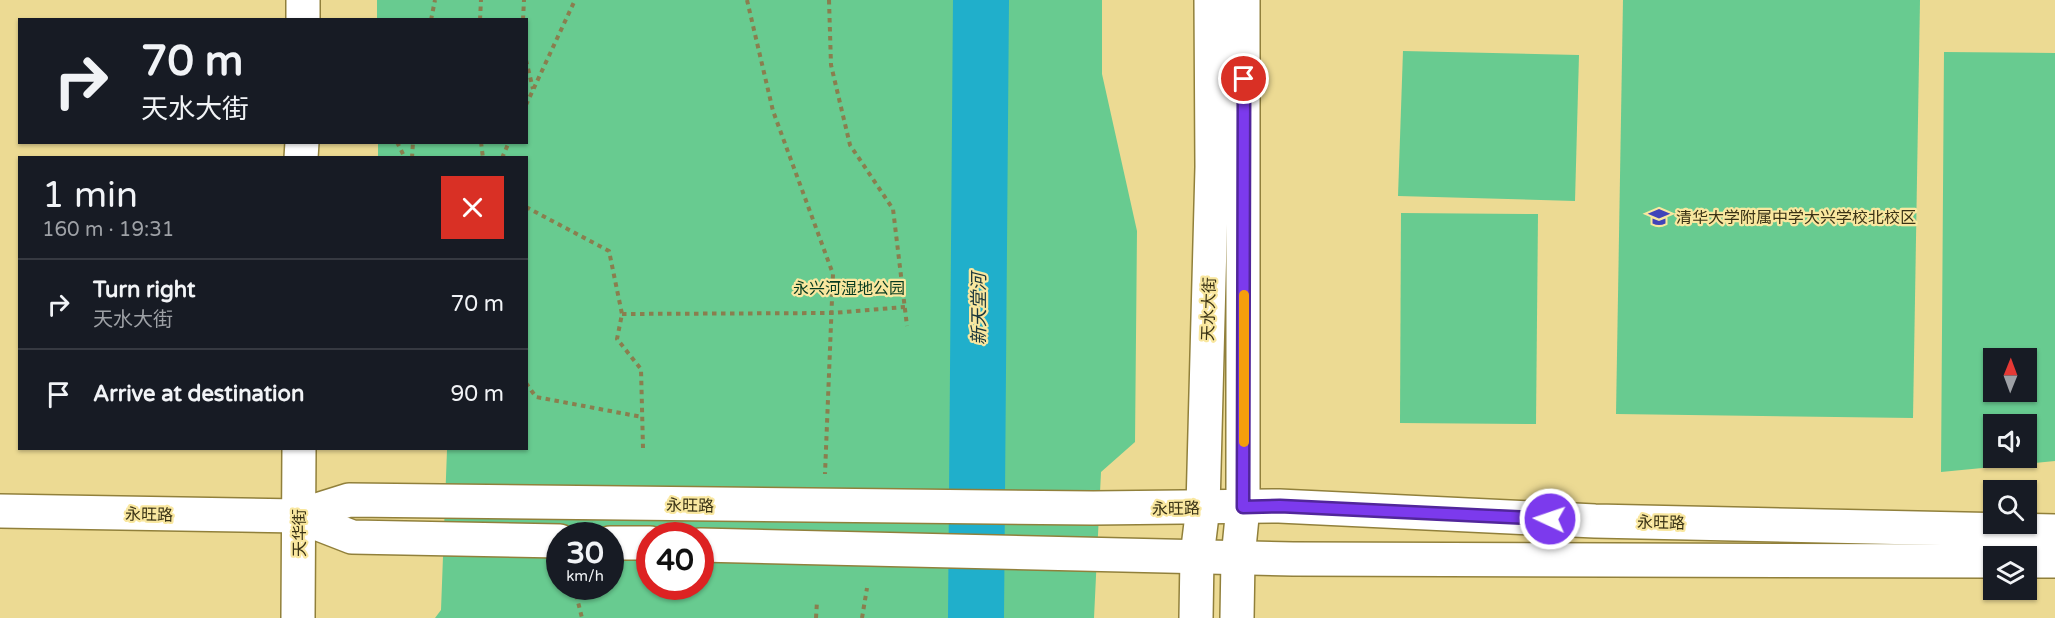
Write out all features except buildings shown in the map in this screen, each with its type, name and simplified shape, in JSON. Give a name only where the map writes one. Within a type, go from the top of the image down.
[{"type":"street","points":[[303,0],[303,18]]},
{"type":"street","name":"天水大街","points":[[1196,618],[1197,556],[1203,507],[1212,167],[1211,0]]},
{"type":"street","points":[[1237,618],[1238,558],[1243,507],[1243,0]]},
{"type":"street","name":"天华街","points":[[298,618],[299,450]]},
{"type":"street","name":"永旺路","points":[[0,511],[298,516],[349,500],[861,507],[1280,506],[1595,521],[2055,531]]},
{"type":"street","name":"永旺路","points":[[298,516],[351,537],[546,542]]},
{"type":"street","points":[[714,544],[1238,558],[1983,561]]},
{"type":"street","points":[[2037,561],[2055,561]]},
{"type":"path","points":[[431,18],[435,0]]},
{"type":"path","points":[[480,18],[481,0]]},
{"type":"path","points":[[523,18],[524,0]]},
{"type":"path","points":[[528,101],[575,0]]},
{"type":"path","points":[[747,0],[773,111],[833,274],[825,474]]},
{"type":"path","points":[[829,0],[831,65],[850,145],[893,209],[907,326]]},
{"type":"path","points":[[528,69],[533,90]]},
{"type":"path","points":[[528,208],[609,250],[622,314],[617,339],[641,369],[643,448]]},
{"type":"path","points":[[622,314],[832,313],[904,307]]},
{"type":"path","points":[[528,386],[536,397],[642,417]]},
{"type":"path","points":[[862,618],[867,588]]},
{"type":"path","points":[[578,600],[582,618]]},
{"type":"path","points":[[816,618],[817,601]]},
{"type":"green space","name":"永兴河湿地公园","points":[[377,0],[1102,0],[1102,74],[1137,231],[1135,442],[1101,472],[1094,618],[435,618],[441,610],[447,450],[528,450],[528,156],[378,156],[378,144],[528,144],[528,18],[377,18]]},
{"type":"green space","points":[[1623,0],[1920,0],[1913,418],[1616,414]]},
{"type":"green space","points":[[1403,51],[1579,55],[1575,201],[1398,196]]},
{"type":"green space","points":[[1944,52],[2055,53],[2055,461],[2037,463],[2037,414],[1983,414],[1983,468],[1941,472]]},
{"type":"green space","points":[[1401,213],[1538,214],[1536,424],[1400,423]]},
{"type":"waterway","name":"新天堂河","points":[[976,618],[981,0]]},
{"type":"slow traffic","points":[[1244,295],[1244,442]]},
{"type":"place","name":"清华大学附属中学大兴学校北校区","points":[[1659,217]]},
{"type":"route","points":[[1244,79],[1243,507],[1280,506],[1550,519]]}]
